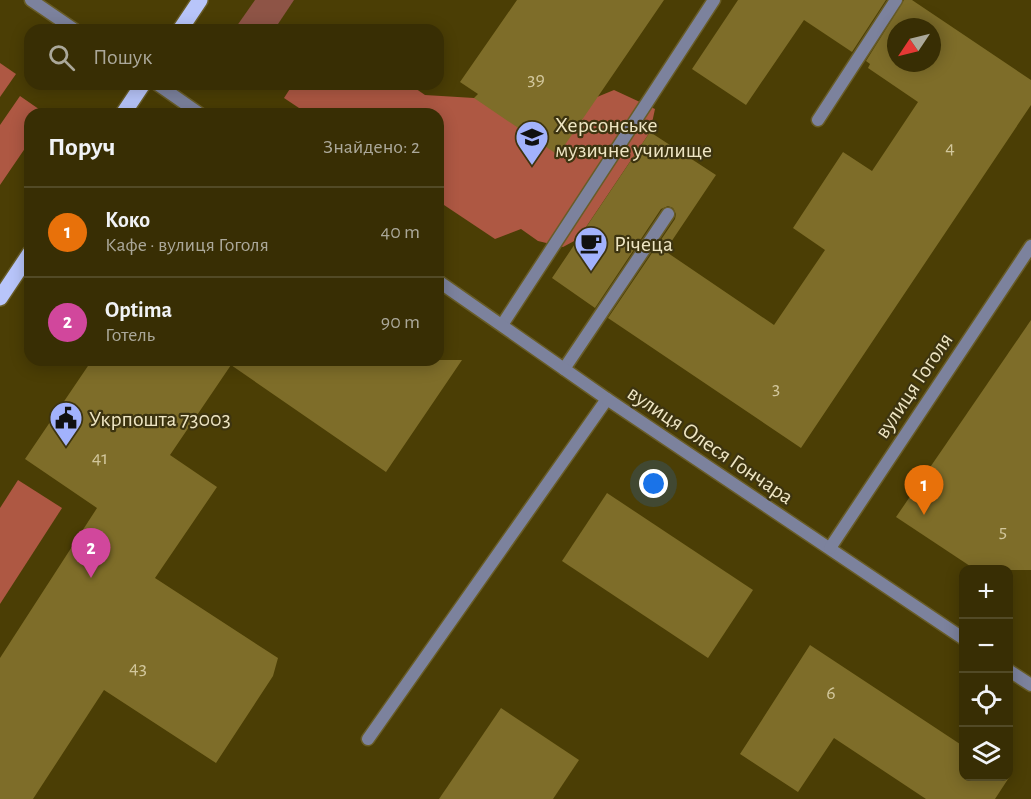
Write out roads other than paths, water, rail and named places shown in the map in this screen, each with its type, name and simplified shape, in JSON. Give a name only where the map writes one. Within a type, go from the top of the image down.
[{"type":"main road","points":[[184,24],[200,0]]},
{"type":"main road","points":[[127,108],[139,90]]},
{"type":"main road","points":[[0,298],[24,262]]},
{"type":"street","points":[[31,0],[66,24]]},
{"type":"street","points":[[502,325],[714,0]]},
{"type":"street","points":[[818,120],[896,0]]},
{"type":"street","points":[[166,90],[191,108]]},
{"type":"street","points":[[564,369],[668,214]]},
{"type":"street","name":"вулиця Гоголя","points":[[830,548],[1031,246]]},
{"type":"street","name":"вулиця Олеся Гончара","points":[[444,285],[607,399],[959,636]]},
{"type":"street","points":[[368,739],[607,399]]},
{"type":"street","points":[[1013,673],[1031,685]]},
{"type":"place","name":"Херсонське музичне училище","points":[[532,166]]},
{"type":"place","name":"Річеца","points":[[591,272]]},
{"type":"place","name":"Укрпошта 73003","points":[[66,447]]},
{"type":"place","name":"Коко","points":[[924,515]]},
{"type":"place","name":"Optima","points":[[91,578]]}]
